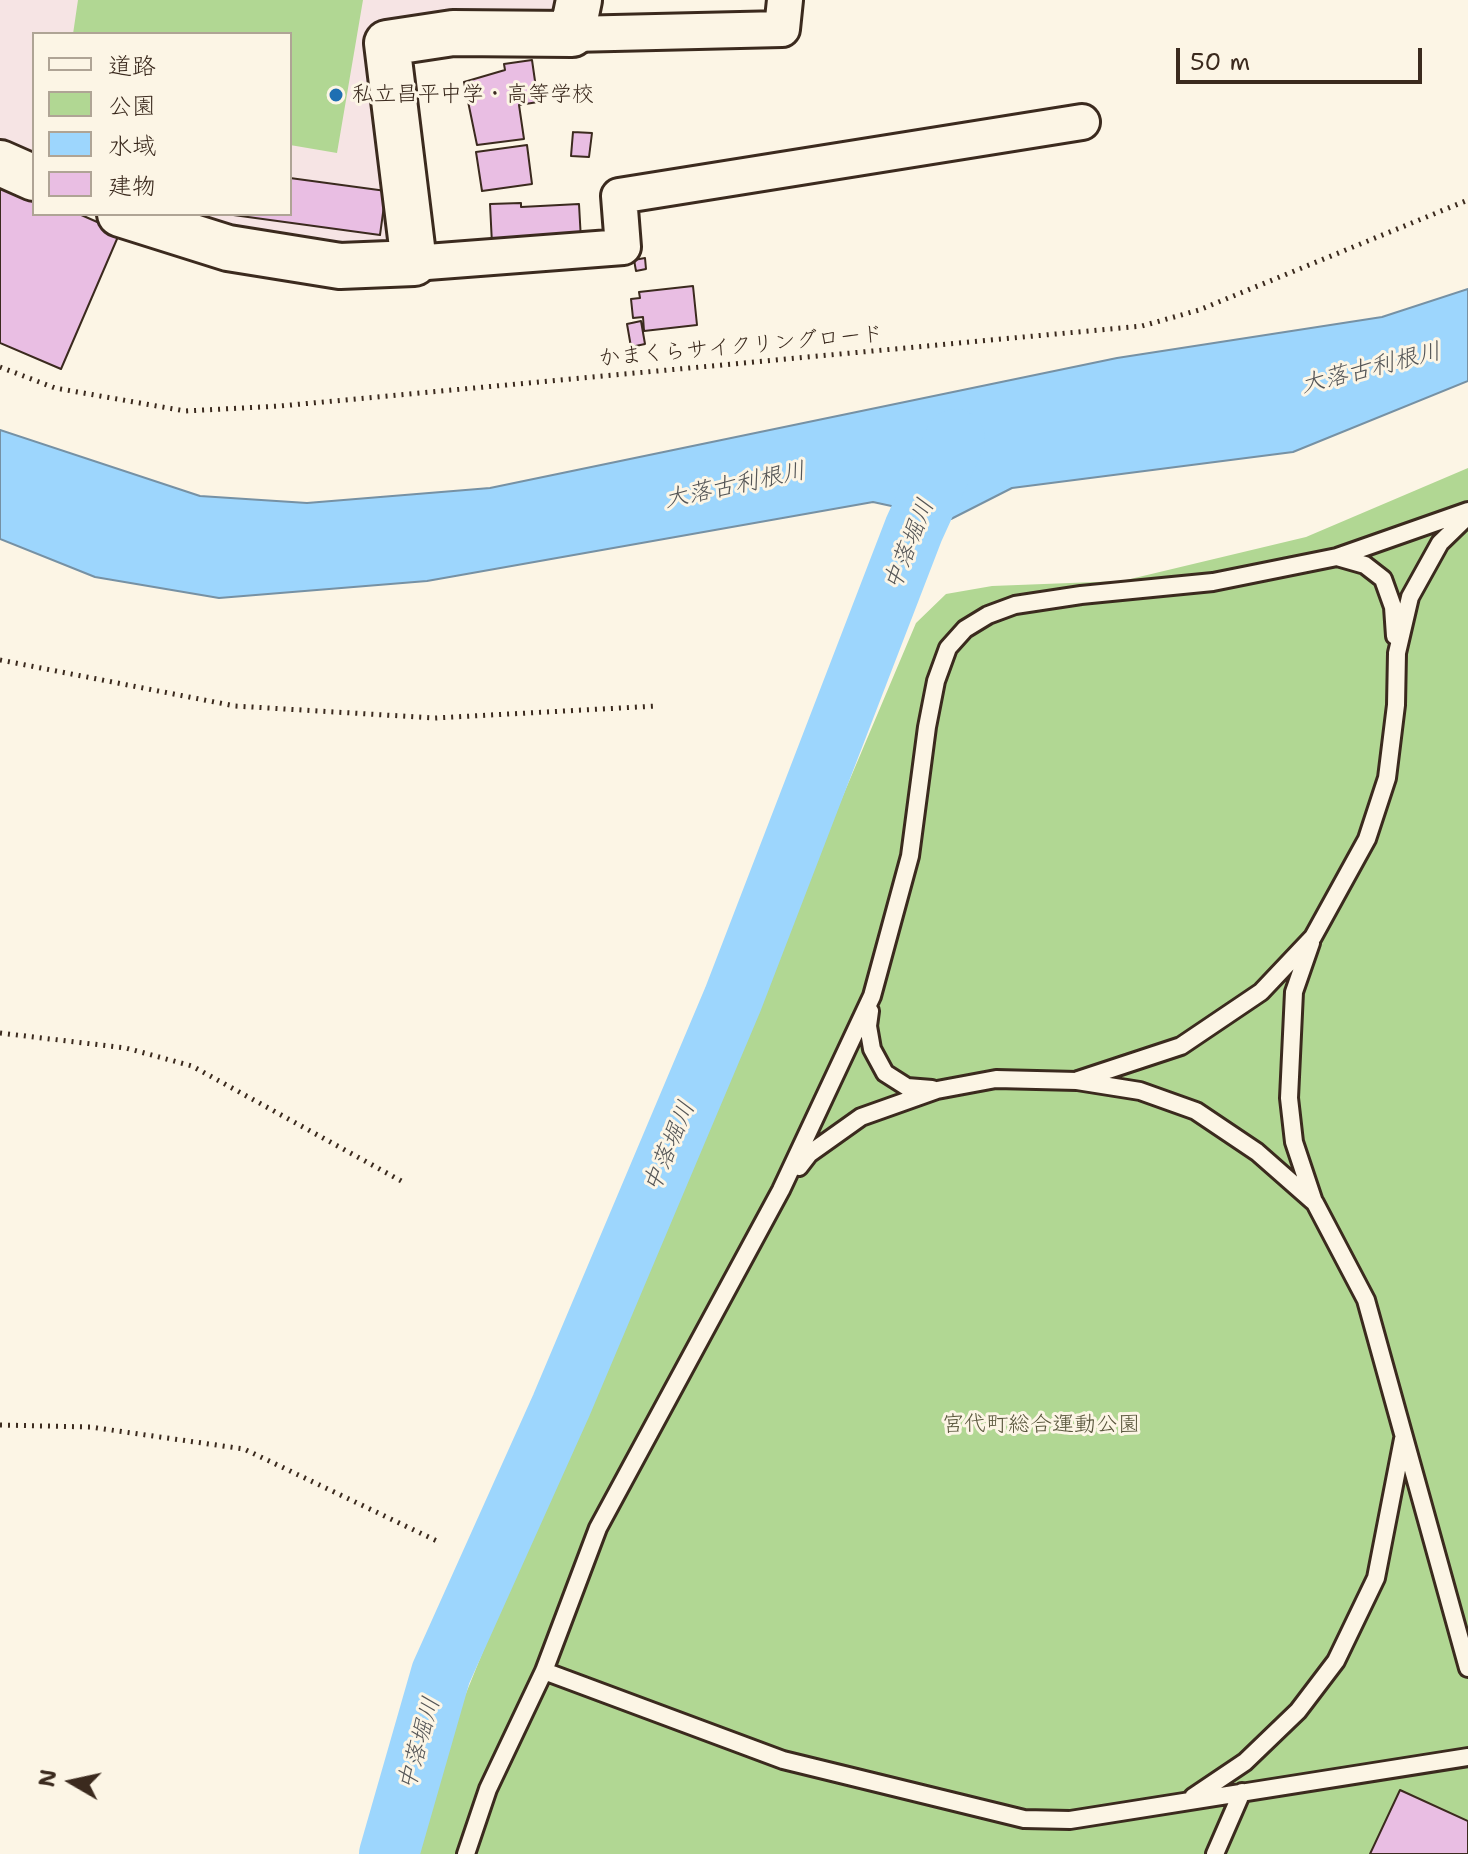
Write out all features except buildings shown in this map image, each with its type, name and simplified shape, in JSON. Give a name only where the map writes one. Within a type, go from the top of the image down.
[{"type":"street","points":[[414,263],[387,43],[575,17],[782,29],[785,0]]},
{"type":"street","points":[[126,216],[228,248],[340,266],[623,247],[619,196],[1082,122]]},
{"type":"street","points":[[0,163],[32,177]]},
{"type":"lane","points":[[937,1090],[907,1087],[885,1073],[872,1049],[868,1026],[872,996],[910,856],[936,681],[948,648],[965,629],[988,615],[1015,605],[1213,582],[1337,557],[1468,513]]},
{"type":"lane","points":[[1397,653],[1410,597],[1440,543],[1468,513]]},
{"type":"lane","points":[[1337,557],[1365,565],[1383,579],[1393,607],[1397,653],[1396,705],[1387,778],[1367,839],[1313,937],[1294,992],[1289,1098],[1294,1142],[1315,1203],[1366,1300],[1468,1668]]},
{"type":"lane","points":[[1077,1081],[1181,1046],[1261,992],[1313,937]]},
{"type":"lane","points":[[466,1854],[488,1789],[544,1671],[598,1528],[781,1190],[872,996]]},
{"type":"lane","points":[[781,1190],[809,1154],[861,1117],[937,1090],[996,1079],[1077,1081],[1140,1091],[1196,1111],[1257,1152],[1315,1203]]},
{"type":"lane","points":[[1185,1802],[1245,1762],[1298,1711],[1336,1661],[1376,1578],[1403,1435]]},
{"type":"lane","points":[[544,1671],[783,1760],[1024,1819],[1070,1820],[1468,1757]]},
{"type":"lane","points":[[1215,1854],[1242,1792]]},
{"type":"path","name":"かまくらサイクリングロード","points":[[0,367],[55,388],[185,411],[296,405],[1142,326],[1199,310],[1468,200]]},
{"type":"path","points":[[0,660],[235,706],[435,718],[657,706]]},
{"type":"path","points":[[0,1033],[126,1048],[192,1066],[405,1183]]},
{"type":"path","points":[[0,1425],[90,1427],[244,1449],[437,1541]]},
{"type":"shaded area","name":"私立昌平中学・高等学校","points":[[0,0],[572,0],[566,26],[376,39],[402,249],[338,253],[168,216],[292,216],[292,32],[32,32],[32,165],[0,150]]},
{"type":"green space","points":[[78,0],[363,0],[337,153],[292,145],[292,32],[73,32]]},
{"type":"green space","name":"宮代町総合運動公園","points":[[1468,468],[1468,1854],[416,1854],[443,1750],[529,1538],[916,623],[946,594],[992,586],[1122,581],[1306,537]]},
{"type":"water","name":"大落古利根川","points":[[1468,289],[1468,381],[1293,452],[1012,488],[951,519],[873,502],[427,581],[219,598],[95,577],[0,539],[0,430],[200,496],[307,503],[490,488],[1117,358],[1382,317]]},
{"type":"waterway","name":"中落堀川","points":[[389,1854],[441,1673],[561,1406],[733,999],[914,529],[955,439]]},
{"type":"place","name":"私立昌平中学・高等学校","points":[[336,95]]}]
